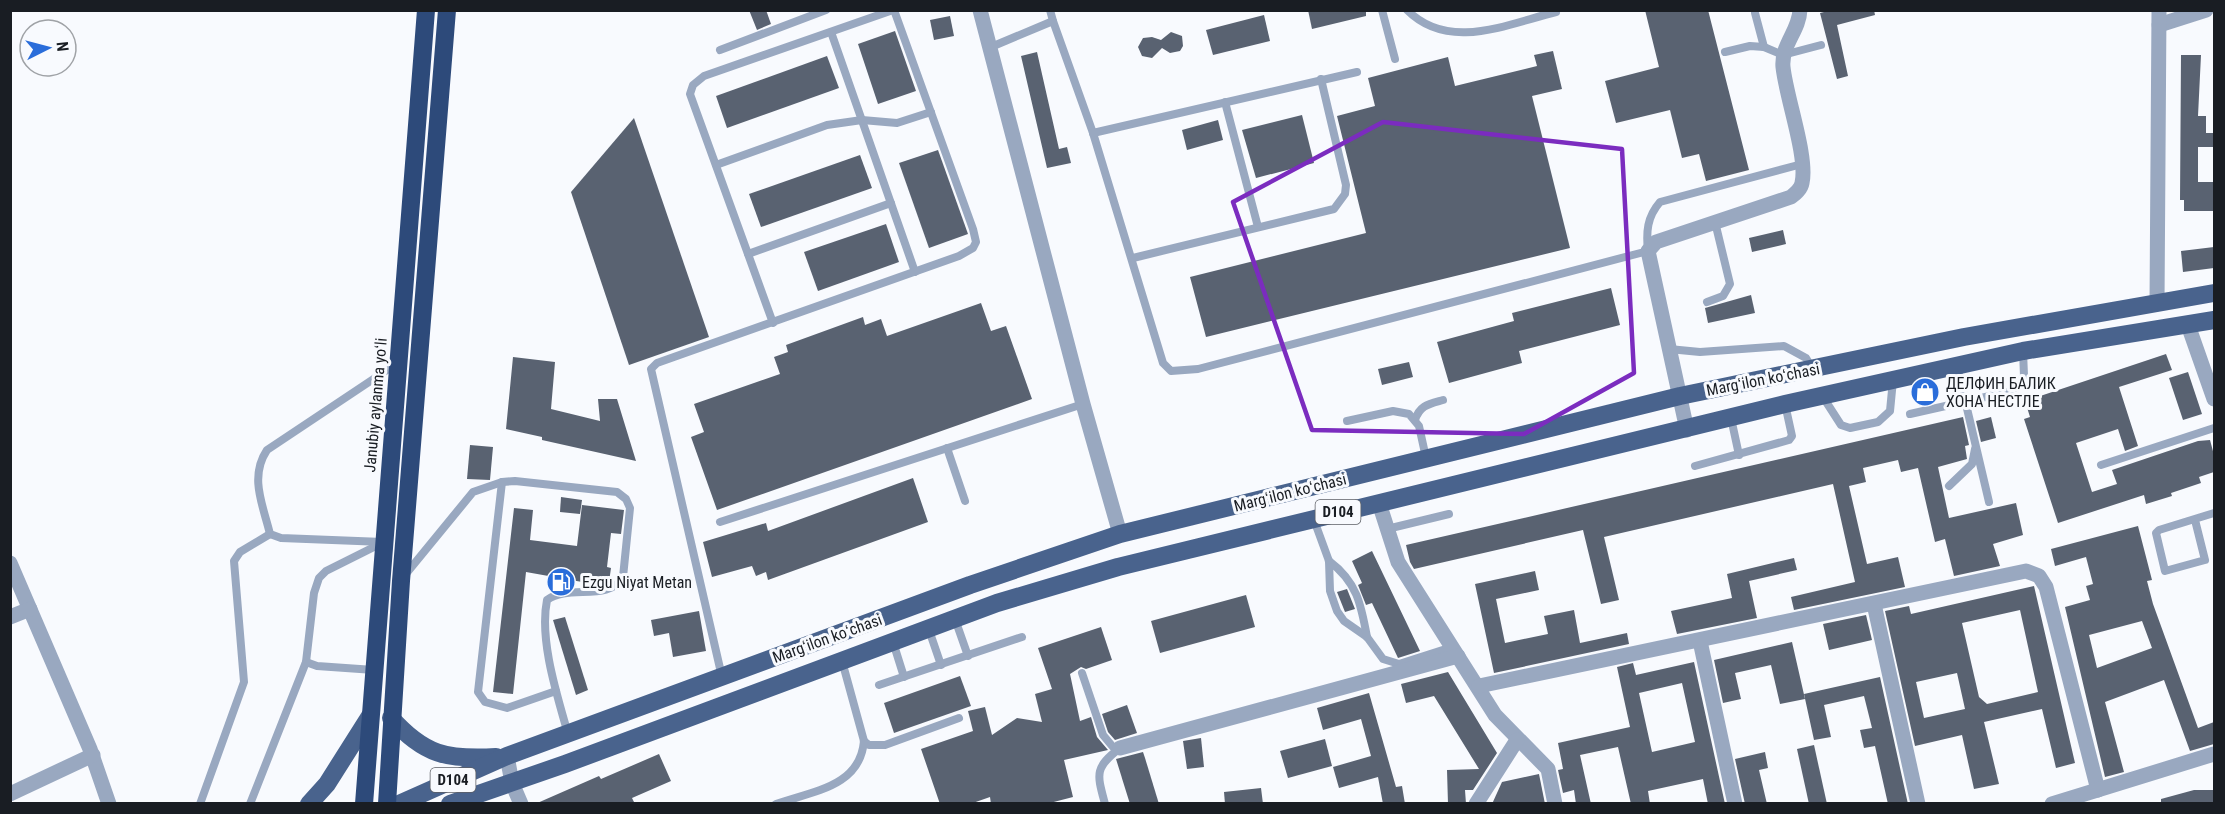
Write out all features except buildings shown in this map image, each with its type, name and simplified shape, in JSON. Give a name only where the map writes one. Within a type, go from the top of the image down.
[{"type":"highway","name":"Janubiy aylanma yoʻli","points":[[364,804],[426,10]]},
{"type":"highway","points":[[387,804],[400,581],[447,10]]},
{"type":"main road","name":"Margʻilon koʻchasi","points":[[399,804],[507,756],[970,585],[1120,534],[1680,396],[1964,337],[2214,293]]},
{"type":"main road","name":"Margʻilon koʻchasi","points":[[450,804],[997,603],[1118,567],[1313,518],[1687,430],[1785,404],[2023,351],[2214,320]]},
{"type":"main road","points":[[309,804],[327,784],[370,716]]},
{"type":"main road","points":[[391,718],[426,750],[448,757],[507,756]]},
{"type":"main road","points":[[480,804],[512,783]]},
{"type":"street","points":[[980,10],[1083,404],[1120,534]]},
{"type":"street","points":[[1687,430],[1648,251],[1656,242],[1791,197],[1802,183],[1802,164],[1783,55],[1800,19],[1800,10]]},
{"type":"street","points":[[2157,304],[2159,18],[2206,10]]},
{"type":"street","points":[[2188,325],[2214,399]]},
{"type":"street","points":[[1378,503],[1398,562],[1495,715],[1517,740],[1539,757],[1548,769],[1555,804]]},
{"type":"street","points":[[10,563],[93,755],[109,804]]},
{"type":"street","points":[[1479,687],[2026,571],[2039,576],[2046,587],[2098,790]]},
{"type":"street","points":[[1874,604],[1918,804]]},
{"type":"street","points":[[10,617],[30,609]]},
{"type":"street","points":[[1700,641],[1735,804]]},
{"type":"street","points":[[1120,748],[1455,652]]},
{"type":"street","points":[[1476,804],[1517,740]]},
{"type":"street","points":[[2052,804],[2143,774],[2214,754]]},
{"type":"street","points":[[10,794],[93,755]]},
{"type":"street","points":[[507,756],[512,783],[521,804]]},
{"type":"lane","points":[[720,50],[826,10]]},
{"type":"lane","points":[[723,677],[651,369],[657,363],[772,323],[959,256],[973,248],[976,242],[893,10],[697,80],[690,94],[772,323]]},
{"type":"lane","points":[[1050,10],[1093,133],[1133,258],[1163,363],[1171,371],[1182,372],[1648,251],[1648,224],[1653,210],[1660,202],[1802,164]]},
{"type":"lane","points":[[1382,10],[1395,59]]},
{"type":"lane","points":[[1407,10],[1425,26],[1454,34],[1470,34],[1556,12]]},
{"type":"lane","points":[[1755,13],[1764,47]]},
{"type":"lane","points":[[991,48],[1053,21]]},
{"type":"lane","points":[[831,32],[915,272]]},
{"type":"lane","points":[[1725,52],[1750,46],[1764,47],[1783,55],[1821,45]]},
{"type":"lane","points":[[1093,133],[1357,72]]},
{"type":"lane","points":[[1133,258],[1334,209],[1345,194],[1346,185],[1321,80]]},
{"type":"lane","points":[[1225,102],[1258,227]]},
{"type":"lane","points":[[716,165],[827,124],[862,120],[897,123],[931,112]]},
{"type":"lane","points":[[748,254],[891,203]]},
{"type":"lane","points":[[1707,302],[1723,296],[1730,284],[1715,222]]},
{"type":"lane","points":[[1669,349],[1700,352],[1784,346],[1806,358],[1813,369]]},
{"type":"lane","points":[[1910,414],[2012,391],[2024,376],[2023,351]]},
{"type":"lane","points":[[270,534],[256,477],[257,464],[267,450],[398,363]]},
{"type":"lane","points":[[1957,366],[1989,502]]},
{"type":"lane","points":[[1822,396],[1841,425],[1850,428],[1878,423],[1890,411],[1893,380]]},
{"type":"lane","points":[[1426,459],[1416,420],[1418,411],[1423,406],[1443,400]]},
{"type":"lane","points":[[720,522],[1083,404]]},
{"type":"lane","points":[[1695,466],[1789,440],[1792,436],[1785,404]]},
{"type":"lane","points":[[1347,421],[1393,411],[1409,414],[1416,420]]},
{"type":"lane","points":[[1731,418],[1739,455]]},
{"type":"lane","points":[[2101,465],[2214,428]]},
{"type":"lane","points":[[1949,486],[1972,464],[1975,447]]},
{"type":"lane","points":[[947,448],[965,501]]},
{"type":"lane","points":[[400,581],[473,492],[502,482],[617,492],[626,499],[630,508],[622,577],[618,585],[610,590],[556,593],[546,600],[543,617],[556,691],[568,734]]},
{"type":"lane","points":[[502,482],[478,692],[485,702],[507,708],[556,691]]},
{"type":"lane","points":[[2194,520],[2205,560],[2165,571],[2156,533],[2214,513]]},
{"type":"lane","points":[[1387,529],[1449,514]]},
{"type":"lane","points":[[1313,518],[1329,561],[1330,591],[1337,611],[1344,621],[1367,637],[1383,659],[1399,664],[1455,652]]},
{"type":"lane","points":[[270,534],[281,538],[383,542]]},
{"type":"lane","points":[[200,804],[244,682],[234,561],[240,552],[270,534]]},
{"type":"lane","points":[[250,804],[306,662],[314,593],[319,578],[326,571],[383,542]]},
{"type":"lane","points":[[1329,561],[1346,575],[1356,588],[1362,606],[1367,637]]},
{"type":"lane","points":[[955,619],[968,656]]},
{"type":"lane","points":[[928,628],[941,665]]},
{"type":"lane","points":[[879,685],[1022,638]]},
{"type":"lane","points":[[893,642],[904,677]]},
{"type":"lane","points":[[776,804],[845,780],[857,768],[863,754],[864,741],[842,661]]},
{"type":"lane","points":[[306,662],[317,666],[374,670]]},
{"type":"lane","points":[[1082,673],[1103,735],[1113,747],[1120,748]]},
{"type":"lane","points":[[864,741],[869,745],[885,745],[960,718]]},
{"type":"lane","points":[[1105,804],[1098,776],[1104,761],[1120,748]]},
{"type":"highlighted area","points":[[1383,122],[1622,149],[1634,373],[1524,434],[1312,430],[1233,202]]},
{"type":"place","name":"ДЕЛФИН БАЛИК ХОНА НЕСТЛЕ","points":[[1925,392]]},
{"type":"place","name":"Ezgu Niyat Metan","points":[[561,582]]}]
